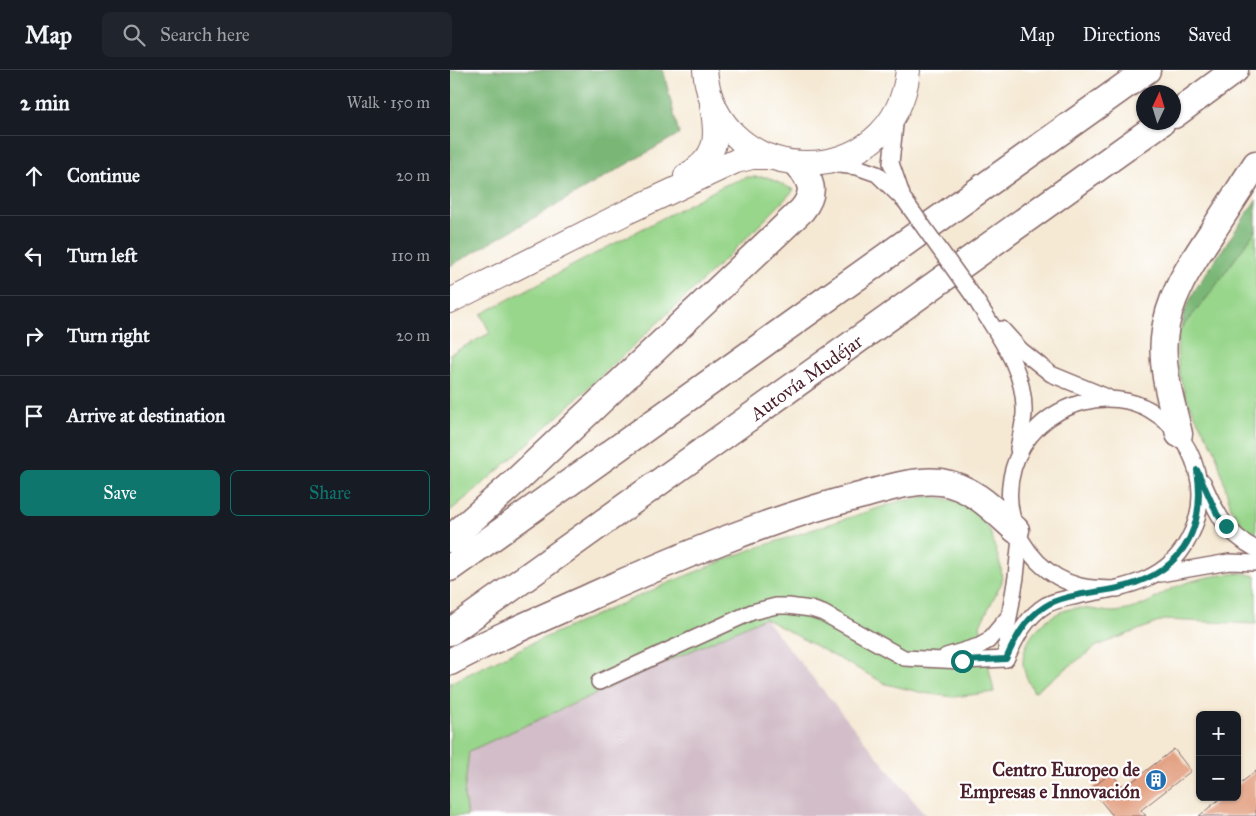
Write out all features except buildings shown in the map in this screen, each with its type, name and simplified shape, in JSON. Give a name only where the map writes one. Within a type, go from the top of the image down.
[{"type":"highway","points":[[450,568],[1147,70]]},
{"type":"highway","points":[[1181,109],[1235,70]]},
{"type":"highway","points":[[450,301],[627,212],[736,161],[752,157],[810,163],[852,154],[866,146],[883,130],[897,110],[904,95],[910,73]]},
{"type":"highway","points":[[707,81],[723,120],[732,132],[770,158]]},
{"type":"highway","points":[[627,212],[696,170],[706,162],[711,154],[716,137],[716,128],[707,81]]},
{"type":"highway","name":"Autovía Mudéjar","points":[[450,632],[1151,130]]},
{"type":"highway","points":[[450,539],[518,480],[802,210],[811,195],[811,186],[808,178],[810,163]]},
{"type":"highway","points":[[1179,434],[1164,361],[1166,320],[1188,269],[1256,164]]},
{"type":"highway","points":[[450,662],[540,619],[712,545],[813,509],[917,482],[951,484],[972,493],[984,500],[1018,534]]},
{"type":"street","points":[[897,110],[891,163],[905,201]]},
{"type":"street","points":[[810,163],[857,167],[877,174],[905,201],[976,300],[1014,362],[1022,385],[1024,415],[1010,478],[1009,496],[1011,513],[1018,534],[1030,554],[1044,568],[1060,578],[1079,586],[1098,589],[1118,588]]},
{"type":"street","points":[[976,300],[1035,363],[1051,374],[1110,399]]},
{"type":"street","points":[[1015,461],[1028,438],[1052,414],[1077,403],[1090,400],[1110,399],[1130,402],[1149,409],[1165,420],[1179,434],[1190,451],[1217,514],[1226,526],[1246,544],[1256,549]]},
{"type":"street","points":[[1156,575],[1184,547],[1194,529],[1199,510],[1200,490],[1197,470]]},
{"type":"street","points":[[1006,659],[1007,630],[1018,534]]},
{"type":"street","points":[[1006,659],[1021,629],[1044,607],[1059,600],[1137,584],[1156,575],[1228,562],[1256,563]]},
{"type":"street","points":[[599,682],[752,612],[776,606],[800,607],[823,613],[904,658],[962,661],[1006,659]]},
{"type":"street","points":[[920,660],[956,654],[979,646],[988,641],[1010,615]]},
{"type":"shaded area","points":[[764,618],[926,816],[467,816],[464,795],[469,751]]},
{"type":"green space","points":[[450,70],[663,70],[679,134],[450,266]]},
{"type":"green space","points":[[747,177],[767,177],[794,190],[729,255],[617,361],[514,456],[450,511],[450,354],[490,333],[481,314],[725,185]]},
{"type":"green space","points":[[1256,200],[1256,230],[1206,299],[1181,328],[1185,310],[1195,290]]},
{"type":"green space","points":[[1256,230],[1256,534],[1248,530],[1239,521],[1231,508],[1215,450],[1194,414],[1185,394],[1179,373],[1177,351],[1179,331],[1206,299]]},
{"type":"green space","points":[[929,496],[952,500],[976,511],[990,531],[1001,567],[1002,582],[980,625],[994,692],[954,697],[923,693],[886,684],[764,618],[469,751],[464,795],[467,816],[450,816],[450,683],[528,645],[673,581],[750,550],[897,502]]},
{"type":"green space","points":[[1242,573],[1256,576],[1256,624],[1164,620],[1097,646],[1034,692],[1024,671],[1024,654],[1031,636],[1053,616],[1075,608],[1111,612],[1126,610],[1144,604],[1188,582]]},
{"type":"place","name":"Centro Europeo de Empresas e Innovación","points":[[1156,780]]},
{"type":"route","points":[[962,661],[1006,659],[1021,629],[1035,614],[1052,602],[1137,584],[1156,575],[1184,547],[1194,529],[1199,510],[1200,490],[1197,470],[1217,514],[1226,526]]}]
